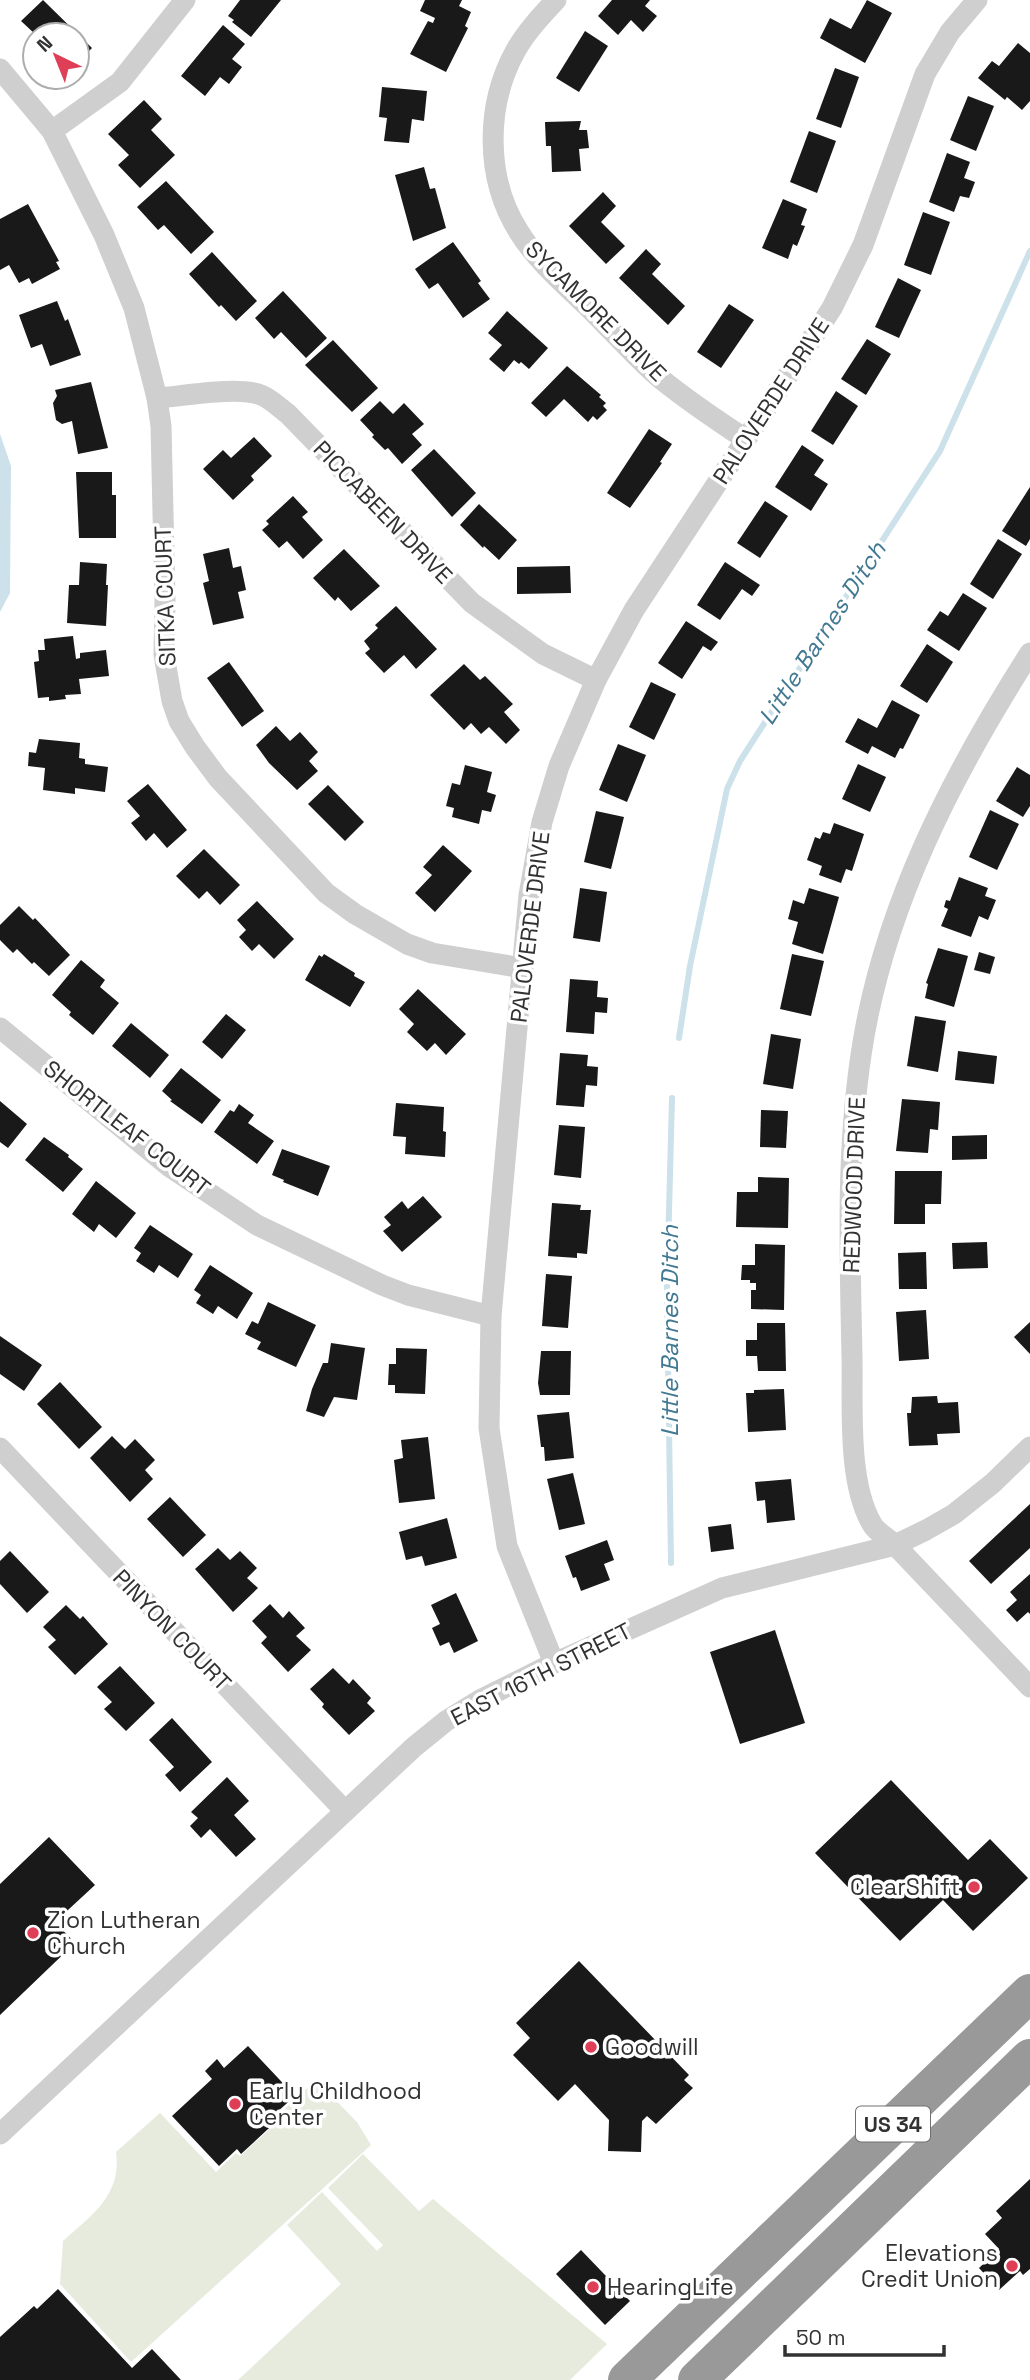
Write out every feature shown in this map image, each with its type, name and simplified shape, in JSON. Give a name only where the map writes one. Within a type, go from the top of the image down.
[{"type":"highway","name":"US 34","points":[[627,2380],[1030,1993]]},
{"type":"highway","name":"US 34","points":[[697,2380],[1030,2058]]},
{"type":"street","points":[[52,131],[120,82],[185,0]]},
{"type":"street","name":"SYCAMORE DRIVE","points":[[556,0],[517,49],[501,85],[492,125],[495,163],[503,202],[520,233],[547,267],[655,374],[746,439]]},
{"type":"street","name":"PALOVERDE DRIVE","points":[[554,1662],[507,1546],[489,1428],[491,1316],[529,895],[542,822],[559,766],[596,680],[634,610],[779,392],[849,278],[925,74],[950,32],[977,0]]},
{"type":"street","name":"SITKA COURT","points":[[0,69],[52,131],[104,235],[134,309],[157,398],[161,426],[164,655],[172,701],[179,721],[218,778],[326,893],[355,914],[407,944],[432,953],[523,968]]},
{"type":"street","name":"PICCABEEN DRIVE","points":[[157,398],[235,391],[264,396],[288,414],[472,603],[543,654],[596,680]]},
{"type":"street","name":"REDWOOD DRIVE","points":[[1027,1677],[872,1525],[857,1482],[853,1431],[849,1226],[850,1155],[861,1054],[881,962],[919,856],[961,769],[1030,653]]},
{"type":"street","name":"SHORTLEAF COURT","points":[[0,1028],[170,1167],[257,1225],[382,1285],[408,1295],[491,1316]]},
{"type":"street","name":"EAST 16TH STREET","points":[[0,2134],[414,1747],[446,1721],[480,1700],[554,1662],[722,1588],[895,1545],[954,1514],[993,1483],[1030,1447]]},
{"type":"street","name":"PINYON COURT","points":[[0,1448],[345,1811]]},
{"type":"shaded area","points":[[316,2080],[357,2122],[371,2145],[131,2362],[60,2284],[63,2241],[94,2213],[110,2192],[117,2167],[116,2152],[160,2113],[216,2172],[236,2153],[240,2156],[282,2118],[279,2114]]},
{"type":"shaded area","points":[[363,2154],[419,2211],[433,2199],[607,2344],[570,2380],[238,2380],[341,2284],[287,2225],[322,2192],[377,2251],[383,2245],[328,2188]]},
{"type":"water","points":[[0,434],[11,466],[10,593],[0,612]]},
{"type":"building","points":[[43,0],[64,21],[21,21]]},
{"type":"building","points":[[240,0],[281,0],[251,37],[228,16]]},
{"type":"building","points":[[425,0],[462,0],[459,6],[471,12],[465,26],[468,28],[446,72],[410,54],[428,21],[433,23],[435,18],[420,11]]},
{"type":"building","points":[[612,0],[650,0],[645,6],[657,16],[643,32],[631,20],[618,35],[598,16]]},
{"type":"building","points":[[867,0],[892,13],[865,63],[820,38],[830,18],[851,29]]},
{"type":"building","points":[[223,25],[245,44],[232,59],[242,67],[229,84],[220,77],[205,96],[181,76]]},
{"type":"building","points":[[585,31],[608,46],[579,92],[556,78]]},
{"type":"building","points":[[1018,43],[1030,53],[1030,101],[1022,110],[978,78],[992,61],[999,66]]},
{"type":"building","points":[[835,68],[859,77],[841,128],[816,119]]},
{"type":"building","points":[[382,87],[427,91],[424,121],[412,119],[409,143],[384,141],[387,118],[379,117]]},
{"type":"building","points":[[968,96],[994,106],[976,151],[950,140]]},
{"type":"building","points":[[144,100],[162,119],[151,130],[175,155],[140,188],[118,165],[129,155],[108,134]]},
{"type":"building","points":[[581,121],[579,130],[587,130],[589,148],[579,149],[581,171],[552,172],[551,146],[546,146],[545,122]]},
{"type":"building","points":[[809,131],[836,141],[817,193],[790,182]]},
{"type":"building","points":[[947,153],[970,162],[964,178],[975,182],[969,198],[960,196],[954,212],[929,202]]},
{"type":"building","points":[[424,167],[430,189],[435,188],[446,228],[413,241],[395,175]]},
{"type":"building","points":[[166,181],[214,232],[191,254],[164,225],[158,230],[137,207]]},
{"type":"building","points":[[603,192],[616,206],[601,222],[625,246],[606,264],[569,226]]},
{"type":"building","points":[[783,199],[807,209],[801,225],[805,226],[797,246],[793,244],[788,259],[762,248]]},
{"type":"building","points":[[28,204],[59,261],[56,262],[60,269],[32,284],[29,278],[19,283],[9,265],[0,270],[0,219]]},
{"type":"building","points":[[923,212],[950,222],[931,275],[904,265]]},
{"type":"building","points":[[453,242],[481,281],[478,283],[490,299],[463,318],[438,283],[429,289],[415,269]]},
{"type":"building","points":[[646,249],[661,264],[652,274],[685,306],[668,325],[619,278]]},
{"type":"building","points":[[212,252],[257,301],[236,321],[221,305],[219,307],[189,274]]},
{"type":"building","points":[[898,278],[921,290],[899,338],[875,327]]},
{"type":"building","points":[[283,291],[327,338],[306,358],[281,332],[274,339],[255,318]]},
{"type":"building","points":[[57,301],[65,321],[68,319],[81,355],[50,366],[42,344],[31,348],[19,315]]},
{"type":"building","points":[[729,304],[754,320],[721,368],[697,352]]},
{"type":"building","points":[[507,311],[548,348],[529,369],[514,360],[504,372],[489,359],[502,345],[488,333]]},
{"type":"building","points":[[867,339],[891,354],[866,395],[841,379]]},
{"type":"building","points":[[333,340],[378,388],[352,412],[305,365]]},
{"type":"building","points":[[567,366],[601,395],[599,397],[606,403],[603,406],[607,410],[597,420],[593,416],[588,422],[564,399],[546,417],[531,403]]},
{"type":"building","points":[[91,382],[108,448],[78,454],[72,421],[62,424],[56,420],[53,403],[57,396],[55,390]]},
{"type":"building","points":[[836,391],[858,406],[833,445],[811,431]]},
{"type":"building","points":[[380,401],[393,414],[404,403],[424,424],[412,434],[422,445],[402,464],[388,448],[385,450],[372,437],[374,435],[360,420]]},
{"type":"building","points":[[649,429],[672,444],[630,508],[607,493]]},
{"type":"building","points":[[254,437],[272,456],[251,476],[254,480],[233,500],[203,469],[223,450],[231,458]]},
{"type":"building","points":[[802,445],[824,460],[814,475],[828,484],[811,511],[775,487]]},
{"type":"building","points":[[434,449],[476,493],[452,517],[411,470]]},
{"type":"building","points":[[76,472],[112,472],[112,495],[116,495],[116,538],[79,538]]},
{"type":"building","points":[[1030,487],[1030,539],[1026,546],[1002,531]]},
{"type":"building","points":[[293,496],[308,512],[302,517],[323,540],[303,559],[287,541],[279,548],[262,530],[269,524],[266,521]]},
{"type":"building","points":[[765,501],[788,516],[760,558],[737,543]]},
{"type":"building","points":[[479,504],[517,540],[499,560],[460,525]]},
{"type":"building","points":[[998,539],[1022,554],[993,599],[970,584]]},
{"type":"building","points":[[229,548],[233,568],[241,566],[246,590],[238,592],[244,618],[213,625],[203,583],[209,581],[203,554]]},
{"type":"building","points":[[344,549],[380,586],[351,611],[338,597],[335,601],[313,578]]},
{"type":"building","points":[[80,562],[107,564],[106,626],[67,623],[69,585],[79,585]]},
{"type":"building","points":[[725,562],[760,585],[752,596],[742,589],[720,620],[697,605]]},
{"type":"building","points":[[570,566],[571,593],[517,594],[517,567]]},
{"type":"building","points":[[963,593],[987,608],[959,651],[927,630],[940,611],[948,616]]},
{"type":"building","points":[[396,606],[437,649],[416,669],[404,655],[384,673],[365,653],[370,649],[364,641],[378,628],[375,625]]},
{"type":"building","points":[[686,621],[718,642],[711,651],[703,646],[682,679],[658,663]]},
{"type":"building","points":[[73,636],[76,659],[80,658],[80,653],[106,650],[109,676],[79,679],[81,694],[65,695],[66,699],[49,701],[49,697],[38,698],[34,662],[39,661],[38,650],[45,650],[44,639]]},
{"type":"building","points":[[927,644],[953,662],[927,703],[900,686]]},
{"type":"building","points":[[229,662],[264,711],[242,727],[207,678]]},
{"type":"building","points":[[464,664],[480,680],[485,676],[513,704],[504,712],[520,730],[506,744],[489,727],[481,734],[471,723],[464,730],[430,695]]},
{"type":"building","points":[[651,682],[676,694],[654,740],[629,727]]},
{"type":"building","points":[[892,700],[920,715],[903,749],[900,748],[895,758],[872,746],[868,754],[845,742],[858,718],[877,728]]},
{"type":"building","points":[[276,726],[290,741],[300,732],[318,752],[309,761],[318,771],[297,790],[269,763],[256,745]]},
{"type":"building","points":[[39,739],[80,743],[79,758],[85,759],[85,764],[108,767],[105,792],[75,788],[75,794],[43,790],[45,768],[28,766],[29,752],[36,753]]},
{"type":"building","points":[[618,744],[646,755],[627,802],[599,790]]},
{"type":"building","points":[[858,764],[886,777],[870,812],[842,799]]},
{"type":"building","points":[[465,765],[492,772],[487,792],[496,795],[491,812],[482,810],[479,824],[452,817],[454,808],[446,806],[452,783],[460,785]]},
{"type":"building","points":[[1017,767],[1030,775],[1030,806],[1023,817],[996,801]]},
{"type":"building","points":[[148,784],[187,830],[167,848],[154,833],[146,841],[131,823],[140,816],[127,801]]},
{"type":"building","points":[[328,785],[364,822],[345,841],[308,804]]},
{"type":"building","points":[[990,810],[1019,824],[997,870],[969,857]]},
{"type":"building","points":[[596,811],[624,817],[611,869],[584,862]]},
{"type":"building","points":[[834,823],[864,834],[852,871],[846,869],[841,883],[819,875],[822,866],[807,860],[815,837],[820,839],[823,832],[830,834]]},
{"type":"building","points":[[443,845],[472,871],[435,912],[415,893],[432,875],[423,867]]},
{"type":"building","points":[[204,849],[240,885],[220,905],[207,891],[199,899],[176,876]]},
{"type":"building","points":[[959,877],[988,888],[985,896],[996,900],[988,920],[979,916],[971,937],[941,926],[948,909],[944,907],[946,900],[950,901]]},
{"type":"building","points":[[580,888],[607,892],[600,942],[573,938]]},
{"type":"building","points":[[809,888],[839,897],[823,954],[792,944],[798,922],[788,919],[793,900],[804,904]]},
{"type":"building","points":[[257,901],[294,939],[274,959],[259,944],[252,951],[239,937],[246,930],[237,920]]},
{"type":"building","points":[[19,906],[33,920],[35,918],[70,955],[49,976],[17,949],[13,953],[0,940],[0,925]]},
{"type":"building","points":[[938,948],[968,956],[954,1007],[925,998],[926,983]]},
{"type":"building","points":[[979,952],[995,957],[990,974],[974,970]]},
{"type":"building","points":[[324,954],[365,982],[350,1007],[305,980],[319,955],[322,957]]},
{"type":"building","points":[[792,954],[824,961],[811,1016],[780,1009]]},
{"type":"building","points":[[81,960],[105,980],[100,987],[119,1003],[93,1035],[69,1015],[71,1012],[52,995]]},
{"type":"building","points":[[570,979],[598,981],[597,997],[608,998],[607,1013],[595,1012],[594,1034],[566,1032]]},
{"type":"building","points":[[418,989],[466,1034],[446,1055],[435,1043],[427,1051],[407,1032],[414,1024],[399,1009]]},
{"type":"building","points":[[226,1014],[246,1030],[222,1059],[202,1042]]},
{"type":"building","points":[[915,1016],[946,1021],[938,1072],[907,1066]]},
{"type":"building","points":[[131,1023],[169,1055],[150,1078],[112,1046]]},
{"type":"building","points":[[771,1034],[801,1039],[793,1089],[763,1084]]},
{"type":"building","points":[[958,1051],[997,1056],[994,1084],[955,1080]]},
{"type":"building","points":[[560,1053],[588,1055],[587,1066],[598,1067],[597,1086],[586,1085],[584,1107],[556,1105]]},
{"type":"building","points":[[181,1068],[221,1100],[202,1124],[170,1101],[172,1100],[162,1091]]},
{"type":"building","points":[[902,1099],[940,1102],[938,1130],[930,1129],[928,1153],[896,1151]]},
{"type":"building","points":[[0,1101],[27,1124],[8,1148],[0,1142]]},
{"type":"building","points":[[396,1103],[444,1107],[445,1157],[405,1154],[406,1137],[393,1136]]},
{"type":"building","points":[[239,1104],[254,1115],[248,1123],[274,1141],[257,1164],[214,1132],[230,1110],[234,1112]]},
{"type":"building","points":[[761,1110],[788,1111],[786,1148],[760,1147]]},
{"type":"building","points":[[559,1125],[585,1127],[581,1178],[554,1175]]},
{"type":"building","points":[[987,1135],[987,1159],[952,1160],[952,1136]]},
{"type":"building","points":[[44,1137],[83,1169],[63,1192],[25,1160]]},
{"type":"building","points":[[282,1149],[330,1166],[318,1196],[272,1175]]},
{"type":"building","points":[[895,1171],[942,1171],[941,1204],[925,1204],[925,1224],[894,1224]]},
{"type":"building","points":[[758,1177],[789,1178],[788,1228],[736,1227],[737,1192],[758,1192]]},
{"type":"building","points":[[96,1181],[136,1213],[116,1238],[99,1224],[94,1232],[72,1214]]},
{"type":"building","points":[[423,1196],[442,1217],[402,1252],[383,1231],[391,1225],[384,1217],[402,1201],[408,1209]]},
{"type":"building","points":[[552,1203],[581,1205],[580,1210],[591,1210],[587,1254],[577,1253],[577,1258],[548,1256]]},
{"type":"building","points":[[150,1225],[193,1254],[178,1278],[159,1265],[154,1273],[136,1261],[141,1253],[134,1248]]},
{"type":"building","points":[[987,1242],[988,1268],[953,1269],[952,1243]]},
{"type":"building","points":[[755,1244],[785,1245],[784,1310],[751,1309],[751,1290],[756,1290],[756,1283],[741,1280],[742,1265],[755,1265]]},
{"type":"building","points":[[926,1252],[927,1289],[899,1289],[898,1253]]},
{"type":"building","points":[[210,1265],[253,1293],[237,1319],[218,1306],[213,1314],[196,1303],[201,1295],[194,1290]]},
{"type":"building","points":[[546,1274],[572,1276],[568,1328],[542,1326]]},
{"type":"building","points":[[268,1302],[316,1325],[296,1367],[257,1349],[261,1342],[245,1334],[252,1321],[258,1324]]},
{"type":"building","points":[[926,1310],[929,1359],[899,1361],[896,1312]]},
{"type":"building","points":[[1030,1322],[1030,1354],[1014,1337]]},
{"type":"building","points":[[757,1323],[785,1323],[786,1371],[758,1371],[757,1356],[746,1356],[746,1340],[757,1340]]},
{"type":"building","points":[[0,1336],[42,1365],[24,1391],[0,1374]]},
{"type":"building","points":[[331,1343],[365,1348],[357,1400],[334,1397],[324,1417],[306,1411],[323,1363],[328,1363]]},
{"type":"building","points":[[396,1348],[427,1349],[425,1394],[395,1393],[395,1385],[388,1385],[389,1364],[396,1364]]},
{"type":"building","points":[[541,1351],[571,1351],[570,1395],[540,1395],[538,1383]]},
{"type":"building","points":[[60,1382],[102,1427],[79,1449],[37,1404]]},
{"type":"building","points":[[784,1389],[786,1430],[748,1432],[746,1393],[754,1393],[754,1390]]},
{"type":"building","points":[[937,1396],[938,1403],[958,1402],[960,1433],[937,1434],[938,1445],[909,1446],[907,1413],[911,1413],[912,1397]]},
{"type":"building","points":[[569,1412],[574,1458],[545,1461],[537,1415]]},
{"type":"building","points":[[112,1436],[125,1449],[135,1439],[155,1460],[145,1470],[153,1479],[130,1502],[90,1458]]},
{"type":"building","points":[[428,1437],[435,1499],[399,1503],[394,1460],[403,1458],[401,1440]]},
{"type":"building","points":[[573,1473],[585,1524],[559,1530],[547,1479]]},
{"type":"building","points":[[791,1479],[795,1520],[767,1523],[765,1500],[757,1501],[755,1482]]},
{"type":"building","points":[[170,1497],[206,1535],[183,1557],[147,1519]]},
{"type":"building","points":[[1030,1504],[1030,1548],[991,1584],[969,1561]]},
{"type":"building","points":[[447,1518],[457,1558],[425,1566],[422,1556],[406,1560],[399,1532]]},
{"type":"building","points":[[731,1524],[734,1549],[711,1552],[708,1527]]},
{"type":"building","points":[[607,1540],[614,1560],[604,1564],[610,1580],[581,1591],[565,1556]]},
{"type":"building","points":[[218,1548],[230,1560],[240,1551],[257,1568],[247,1578],[258,1588],[233,1612],[195,1569]]},
{"type":"building","points":[[10,1551],[49,1592],[27,1613],[0,1584],[0,1561]]},
{"type":"building","points":[[1030,1574],[1030,1614],[1028,1612],[1017,1622],[1006,1610],[1017,1600],[1010,1592]]},
{"type":"building","points":[[456,1593],[478,1641],[454,1653],[449,1642],[440,1646],[432,1628],[440,1624],[431,1605]]},
{"type":"building","points":[[270,1604],[283,1618],[289,1611],[305,1628],[296,1636],[311,1650],[288,1672],[261,1643],[267,1637],[252,1621]]},
{"type":"building","points":[[66,1605],[80,1619],[83,1616],[108,1644],[75,1675],[48,1647],[56,1640],[43,1627]]},
{"type":"building","points":[[775,1630],[805,1723],[740,1744],[710,1652]]},
{"type":"building","points":[[120,1666],[155,1703],[126,1731],[104,1709],[112,1702],[97,1687]]},
{"type":"building","points":[[333,1668],[349,1684],[353,1679],[371,1698],[367,1703],[375,1711],[349,1735],[322,1707],[324,1704],[310,1689]]},
{"type":"building","points":[[172,1718],[212,1762],[180,1792],[165,1775],[174,1767],[149,1740]]},
{"type":"building","points":[[227,1777],[249,1801],[234,1815],[256,1839],[236,1857],[210,1829],[201,1838],[190,1826],[198,1818],[191,1812]]},
{"type":"building","points":[[891,1780],[968,1860],[990,1839],[1028,1878],[973,1931],[943,1900],[900,1941],[815,1853]]},
{"type":"building","name":"Zion Lutheran Church","points":[[49,1837],[95,1885],[55,1922],[75,1943],[0,2015],[0,1884]]},
{"type":"building","name":"Goodwill","points":[[579,1961],[689,2075],[684,2080],[693,2088],[656,2124],[647,2116],[642,2121],[641,2152],[608,2151],[609,2120],[575,2084],[558,2101],[513,2055],[530,2038],[516,2023]]},
{"type":"building","name":"Early Childhood Center","points":[[248,2046],[295,2096],[276,2113],[281,2117],[241,2154],[237,2149],[219,2166],[172,2116],[212,2079],[205,2071],[217,2059],[224,2068]]},
{"type":"building","points":[[1030,2179],[1030,2269],[1023,2275],[1020,2271],[999,2290],[979,2268],[999,2249],[985,2234],[1002,2218],[996,2211]]},
{"type":"building","name":"HearingLife","points":[[581,2250],[630,2301],[605,2325],[556,2274]]},
{"type":"building","points":[[58,2289],[132,2368],[152,2349],[181,2380],[0,2380],[0,2337],[34,2306],[37,2309]]},
{"type":"waterway","name":"Little Barnes Ditch","points":[[679,1038],[690,966],[727,789],[740,761],[940,451],[1030,251]]},
{"type":"waterway","name":"Little Barnes Ditch","points":[[671,1563],[667,1288],[672,1098]]},
{"type":"place","name":"ClearShift","points":[[974,1887]]},
{"type":"place","name":"Zion Lutheran Church","points":[[33,1933]]},
{"type":"place","name":"Goodwill","points":[[591,2047]]},
{"type":"place","name":"Early Childhood Center","points":[[235,2104]]},
{"type":"place","name":"Elevations Credit Union","points":[[1012,2266]]},
{"type":"place","name":"HearingLife","points":[[593,2287]]}]
